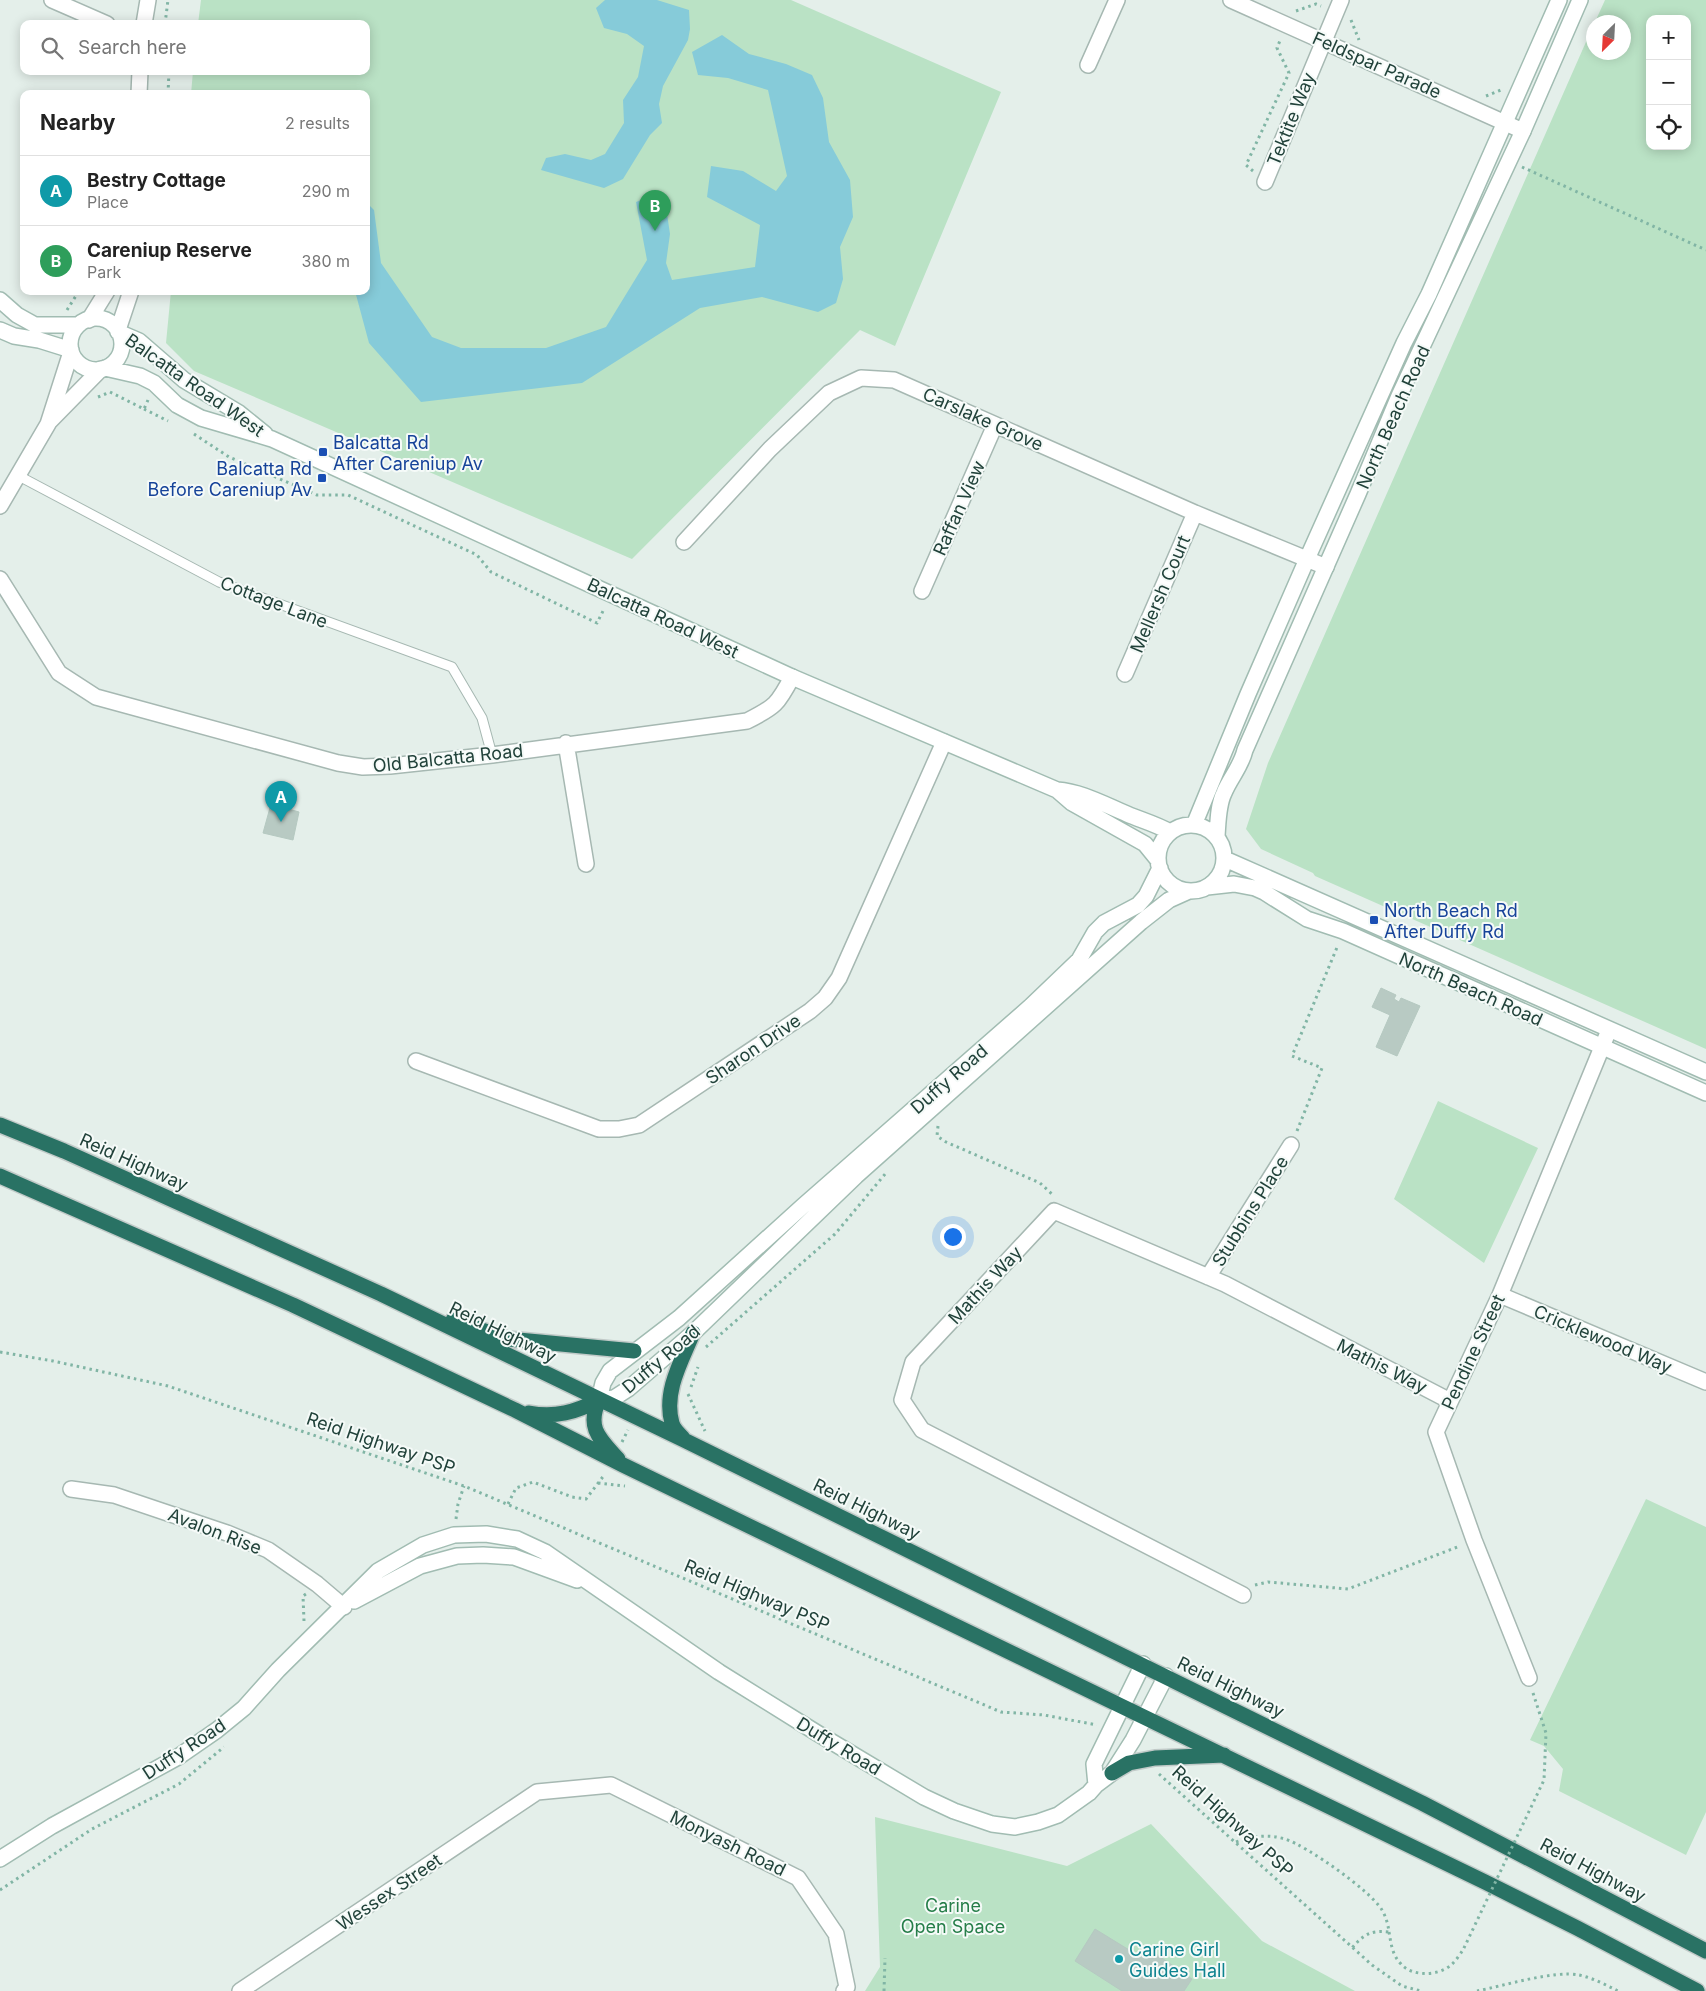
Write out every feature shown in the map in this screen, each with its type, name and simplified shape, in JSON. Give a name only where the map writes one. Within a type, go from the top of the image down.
[{"type":"highway","name":"Reid Highway","points":[[0,1125],[64,1151],[381,1294],[684,1440],[1143,1664],[1430,1807],[1706,1951]]},
{"type":"highway","points":[[0,1176],[293,1305],[515,1410],[1226,1755],[1569,1924],[1696,1991]]},
{"type":"highway","points":[[381,1294],[508,1339],[634,1351]]},
{"type":"highway","points":[[684,1440],[672,1425],[671,1398],[674,1378],[694,1333]]},
{"type":"highway","points":[[515,1410],[537,1415],[560,1415],[581,1409],[599,1400]]},
{"type":"highway","points":[[599,1400],[593,1412],[594,1426],[617,1460]]},
{"type":"highway","points":[[1112,1773],[1129,1763],[1155,1758],[1226,1755]]},
{"type":"street","points":[[52,0],[98,20]]},
{"type":"street","points":[[145,20],[148,0]]},
{"type":"street","points":[[1088,65],[1117,0]]},
{"type":"street","name":"Feldspar Parade","points":[[1231,0],[1523,131]]},
{"type":"street","name":"North Beach Road","points":[[1194,825],[1248,694],[1307,559],[1401,351],[1429,294],[1559,0]]},
{"type":"street","name":"North Beach Road","points":[[1216,836],[1221,800],[1224,792],[1242,763],[1245,750],[1399,396],[1523,131],[1574,2]]},
{"type":"street","name":"Tektite Way","points":[[1265,182],[1338,6]]},
{"type":"street","points":[[139,90],[140,75]]},
{"type":"street","points":[[48,424],[71,351],[71,337],[84,323],[104,295]]},
{"type":"street","points":[[118,331],[130,295]]},
{"type":"street","points":[[0,300],[17,315],[35,325],[65,327],[96,318],[107,321],[118,331],[122,342],[120,354],[111,365],[103,369],[48,424],[0,506]]},
{"type":"street","points":[[0,330],[14,336],[39,340],[71,351],[76,360],[83,366],[92,369],[103,369]]},
{"type":"street","name":"Balcatta Road West","points":[[118,331],[139,341],[184,380],[239,413],[272,439]]},
{"type":"street","name":"Balcatta Road West","points":[[103,369],[140,376],[154,383],[178,405],[202,418],[272,439],[792,677],[1057,790],[1072,803],[1145,844],[1159,864]]},
{"type":"street","name":"Carslake Grove","points":[[684,542],[770,449],[829,393],[861,378],[894,380],[1195,513],[1326,567]]},
{"type":"street","name":"Raffan View","points":[[922,590],[996,425]]},
{"type":"street","name":"Mellersh Court","points":[[1125,674],[1195,513]]},
{"type":"street","name":"Old Balcatta Road","points":[[0,579],[59,673],[96,697],[338,762],[363,767],[390,766],[492,755],[566,743],[747,720],[768,710],[781,698],[792,677]]},
{"type":"street","name":"Sharon Drive","points":[[416,1061],[600,1129],[619,1129],[639,1125],[810,1012],[825,998],[839,978],[944,742]]},
{"type":"street","points":[[566,743],[586,864]]},
{"type":"street","name":"Balcatta Road West","points":[[1057,790],[1074,791],[1128,815],[1156,824],[1170,832]]},
{"type":"street","points":[[1194,825],[1203,827],[1216,836],[1221,843],[1224,859],[1219,876],[1207,887],[1189,891],[1171,884],[1164,877],[1159,864],[1161,845],[1170,832],[1177,828],[1194,825]]},
{"type":"street","name":"North Beach Road","points":[[1224,859],[1706,1072]]},
{"type":"street","name":"Duffy Road","points":[[1159,864],[1146,896],[1138,905],[1104,923],[1095,932],[1079,960],[1032,1006],[803,1206],[679,1318],[610,1371],[603,1383],[599,1400],[614,1398],[628,1389],[694,1333],[856,1176],[941,1100],[1141,922],[1169,900],[1189,891]]},
{"type":"street","name":"North Beach Road","points":[[1207,887],[1234,884],[1264,892],[1307,919],[1343,931],[1706,1093]]},
{"type":"street","name":"Pendine Street","points":[[1529,1678],[1474,1540],[1436,1432],[1500,1295],[1609,1030]]},
{"type":"street","name":"Stubbins Place","points":[[1208,1277],[1291,1145]]},
{"type":"street","name":"Mathis Way","points":[[1243,1595],[922,1430],[902,1400],[913,1362],[1054,1211],[1208,1277],[1450,1401]]},
{"type":"street","name":"Cricklewood Way","points":[[1500,1295],[1706,1382]]},
{"type":"street","name":"Avalon Rise","points":[[71,1489],[114,1495],[227,1532],[268,1550],[317,1584],[344,1607]]},
{"type":"street","name":"Duffy Road","points":[[0,1859],[52,1826],[178,1757],[217,1730],[244,1708],[278,1670],[344,1607],[378,1571],[423,1545],[454,1535],[486,1534],[517,1539],[545,1552],[718,1672],[907,1787],[954,1811],[992,1824],[1014,1826],[1038,1822],[1058,1815],[1089,1794],[1096,1784],[1112,1773],[1133,1740],[1166,1676]]},
{"type":"street","name":"Duffy Road","points":[[344,1607],[420,1566],[457,1556],[514,1557],[598,1587]]},
{"type":"street","points":[[1096,1784],[1094,1764],[1143,1664]]},
{"type":"street","name":"Monyash Road","points":[[537,1792],[611,1785],[798,1878],[836,1934],[847,1987],[844,1991]]},
{"type":"street","name":"Wessex Street","points":[[240,1991],[537,1792]]},
{"type":"lane","name":"Cottage Lane","points":[[17,475],[219,582],[452,667],[482,718],[492,755]]},
{"type":"path","points":[[165,20],[168,0]]},
{"type":"path","points":[[1265,182],[1246,165],[1289,72],[1277,48],[1292,12],[1316,4],[1338,6],[1350,19],[1360,44]]},
{"type":"path","points":[[168,90],[169,75]]},
{"type":"path","points":[[1482,98],[1508,88]]},
{"type":"path","points":[[1509,162],[1706,250]]},
{"type":"path","points":[[66,312],[77,295]]},
{"type":"path","points":[[144,409],[170,421]]},
{"type":"path","points":[[186,429],[229,457],[317,495],[348,495],[477,555],[491,572],[597,623],[612,594]]},
{"type":"path","points":[[1291,1145],[1322,1068],[1292,1056],[1338,945]]},
{"type":"path","points":[[941,1100],[944,1111],[937,1129],[937,1136],[946,1142],[1040,1183],[1053,1194],[1054,1211]]},
{"type":"path","points":[[703,1350],[835,1234],[892,1167]]},
{"type":"path","name":"Reid Highway PSP","points":[[0,1352],[53,1361],[168,1386],[464,1486],[1001,1712],[1044,1715],[1093,1723],[1110,1730]]},
{"type":"path","points":[[671,1398],[688,1393],[695,1379],[699,1364]]},
{"type":"path","points":[[688,1393],[706,1434]]},
{"type":"path","points":[[508,1504],[516,1488],[534,1482],[572,1497],[586,1499],[617,1460],[634,1417]]},
{"type":"path","points":[[455,1525],[458,1504],[464,1486]]},
{"type":"path","points":[[1243,1595],[1254,1585],[1268,1582],[1348,1588],[1474,1540]]},
{"type":"path","points":[[1235,1842],[1250,1837],[1267,1836],[1287,1840],[1330,1864],[1382,1908],[1388,1922],[1393,1952],[1402,1966],[1416,1973],[1436,1973],[1451,1965],[1463,1950],[1544,1780],[1546,1733],[1529,1678]]},
{"type":"path","name":"Reid Highway PSP","points":[[1155,1758],[1160,1776],[1352,1948],[1402,1986],[1421,1991]]},
{"type":"path","points":[[1352,1948],[1361,1937],[1376,1930],[1389,1932]]},
{"type":"path","points":[[884,1991],[885,1958]]},
{"type":"path","points":[[1477,1991],[1548,1976],[1578,1974],[1618,1991]]},
{"type":"green space","points":[[201,0],[791,0],[1001,92],[895,346],[860,330],[632,559],[194,371],[166,343],[171,295],[370,295],[370,90],[191,90],[193,75],[370,75],[370,20],[198,20]]},
{"type":"green space","points":[[1605,0],[1706,0],[1706,1049],[1315,876],[1313,873],[1261,849],[1246,829],[1268,763],[1586,42],[1586,60],[1631,60],[1631,15],[1598,15]]},
{"type":"green space","points":[[1438,1101],[1538,1148],[1484,1263],[1394,1199]]},
{"type":"green space","points":[[1646,1499],[1706,1527],[1706,1812],[1686,1855],[1559,1791],[1563,1769],[1544,1746],[1530,1740]]},
{"type":"green space","name":"Carine Open Space","points":[[875,1817],[1067,1866],[1151,1824],[1262,1941],[1355,1991],[865,1991],[880,1967]]},
{"type":"water","points":[[605,0],[657,0],[689,10],[690,29],[688,40],[663,86],[659,104],[662,123],[650,135],[623,179],[604,188],[541,170],[546,158],[565,154],[591,160],[605,154],[624,123],[623,100],[638,77],[644,46],[627,34],[604,28],[596,8]]},
{"type":"water","points":[[722,35],[749,54],[786,64],[812,75],[823,98],[829,142],[850,180],[853,217],[840,247],[843,279],[836,303],[818,312],[762,297],[700,308],[582,383],[421,402],[369,343],[356,295],[370,295],[370,206],[374,210],[381,263],[432,337],[461,348],[546,348],[606,327],[647,260],[636,202],[651,196],[666,207],[670,234],[666,263],[672,280],[755,267],[760,225],[707,197],[711,166],[743,171],[776,191],[787,176],[768,90],[728,78],[698,75],[692,52]]},
{"type":"building","points":[[271,804],[299,812],[293,840],[263,833]]},
{"type":"building","points":[[1381,988],[1396,995],[1394,999],[1399,1002],[1401,998],[1420,1006],[1397,1056],[1376,1047],[1390,1015],[1372,1007]]},
{"type":"building","name":"Carine Girl Guides Hall","points":[[1095,1929],[1139,1956],[1149,1949],[1192,1979],[1184,1991],[1122,1991],[1075,1961]]},
{"type":"place","name":"Careniup Reserve","points":[[655,231]]},
{"type":"place","name":"Balcatta Rd After Careniup Av","points":[[323,452]]},
{"type":"place","name":"Balcatta Rd Before Careniup Av","points":[[322,478]]},
{"type":"place","name":"Bestry Cottage","points":[[281,822]]},
{"type":"place","name":"North Beach Rd After Duffy Rd","points":[[1374,920]]},
{"type":"place","name":"Carine Girl Guides Hall","points":[[1119,1959]]}]
